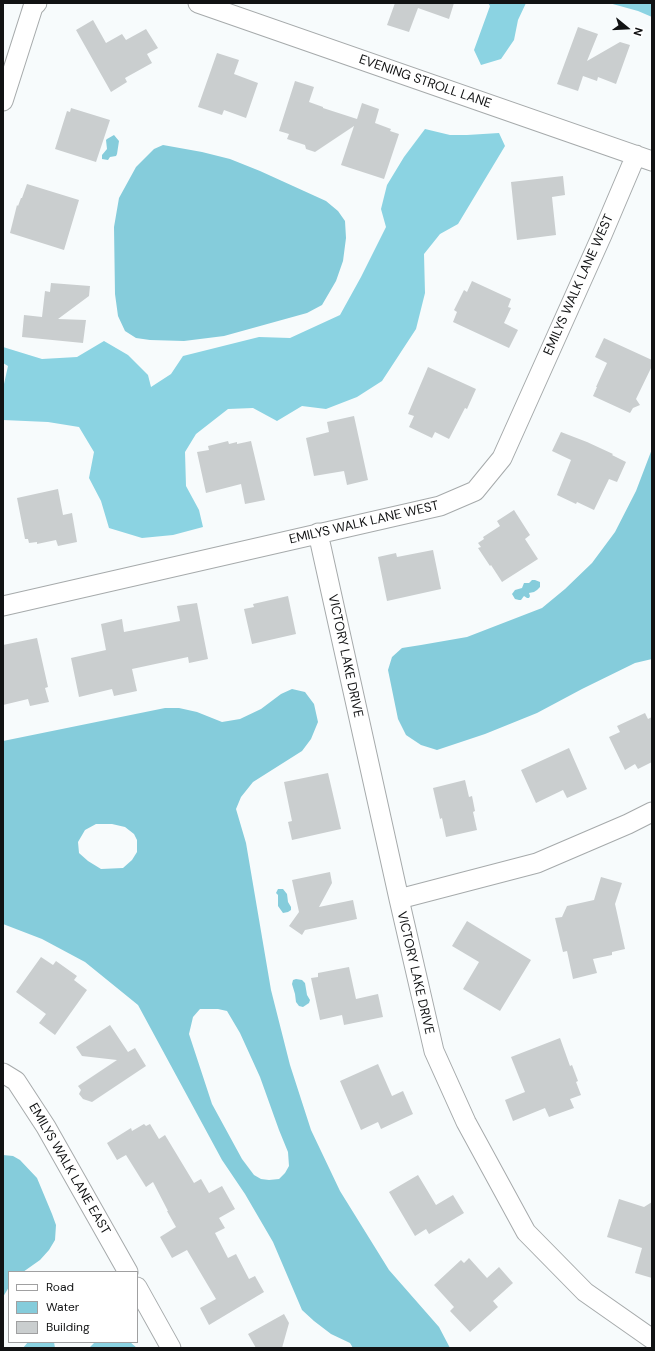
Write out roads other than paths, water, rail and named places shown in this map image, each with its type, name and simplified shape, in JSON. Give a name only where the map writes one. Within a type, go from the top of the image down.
[{"type":"street","points":[[3,101],[33,7],[37,3]]},
{"type":"street","name":"EVENING STROLL LANE","points":[[198,3],[644,158]]},
{"type":"street","name":"EMILYS WALK LANE WEST","points":[[3,606],[440,506],[475,491],[502,458],[602,235],[644,158]]},
{"type":"street","name":"VICTORY LAKE DRIVE","points":[[318,533],[434,1051],[466,1122],[526,1232],[585,1292],[652,1339]]},
{"type":"street","points":[[399,899],[537,863],[628,824],[652,812]]},
{"type":"street","name":"EMILYS WALK LANE EAST","points":[[3,1072],[16,1081],[46,1126],[127,1271]]},
{"type":"street","points":[[138,1289],[171,1348]]},
{"type":"water","points":[[114,135],[119,141],[116,156],[110,157],[108,160],[102,159],[102,155],[107,149],[106,140]]},
{"type":"water","points":[[163,145],[230,159],[326,201],[338,211],[345,221],[346,238],[343,261],[336,281],[322,305],[307,313],[224,336],[184,341],[150,340],[136,338],[125,331],[118,316],[115,294],[114,227],[119,198],[136,167],[154,149]]},
{"type":"water","points":[[652,449],[652,659],[635,663],[537,713],[485,734],[437,750],[421,745],[406,735],[398,719],[388,670],[392,657],[402,648],[467,637],[542,608],[565,589],[592,563],[615,532],[636,491]]},
{"type":"water","points":[[532,580],[540,582],[540,587],[534,592],[529,593],[529,598],[524,596],[521,600],[515,599],[512,594],[515,590],[522,588],[524,583],[529,583]]},
{"type":"water","points":[[292,689],[305,692],[314,704],[318,722],[311,739],[302,751],[253,782],[241,797],[236,809],[246,843],[271,990],[290,1065],[311,1130],[340,1191],[389,1270],[439,1327],[450,1348],[353,1348],[350,1343],[331,1334],[302,1310],[273,1242],[245,1194],[222,1160],[138,1005],[85,962],[42,939],[3,924],[3,741],[165,708],[179,708],[197,712],[222,722],[240,719],[261,709],[281,694]],"holes":[[[96,824],[112,824],[125,827],[134,834],[137,840],[137,852],[132,860],[123,868],[101,869],[79,853],[78,842],[85,830]],[[200,1009],[218,1009],[227,1011],[240,1033],[260,1077],[288,1152],[289,1166],[279,1179],[261,1179],[254,1175],[242,1159],[212,1104],[189,1034],[193,1017]]]},
{"type":"water","points":[[278,889],[283,889],[287,894],[288,902],[291,907],[291,910],[288,912],[283,913],[278,906],[278,895],[276,893]]},
{"type":"water","points":[[293,980],[302,980],[305,983],[307,995],[310,1000],[309,1003],[303,1007],[299,1006],[296,1002],[292,984]]},
{"type":"water","points":[[3,1155],[13,1156],[20,1160],[37,1178],[56,1225],[55,1240],[40,1260],[24,1271],[8,1271],[8,1289],[3,1297]]}]
